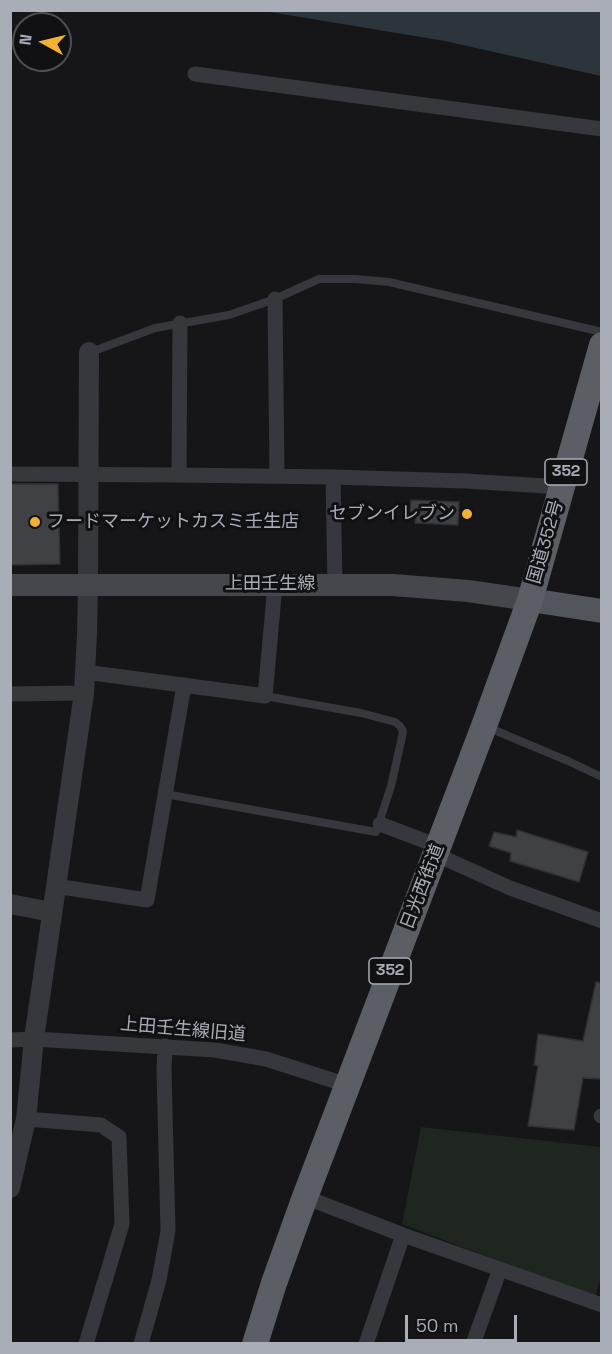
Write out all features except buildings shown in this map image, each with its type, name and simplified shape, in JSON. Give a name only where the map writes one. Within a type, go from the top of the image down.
[{"type":"highway","name":"国道352号","points":[[530,600],[602,345]]},
{"type":"highway","name":"日光西街道","points":[[255,1344],[305,1197],[530,600]]},
{"type":"main road","name":"上田壬生線","points":[[10,585],[335,584],[428,587],[530,600]]},
{"type":"main road","points":[[530,600],[602,611]]},
{"type":"street","points":[[195,74],[602,129]]},
{"type":"street","points":[[275,299],[277,476]]},
{"type":"street","points":[[179,475],[180,323]]},
{"type":"street","points":[[10,1188],[26,1119],[34,1039],[84,693],[88,585],[89,352]]},
{"type":"street","points":[[10,474],[333,477],[562,486]]},
{"type":"street","points":[[333,477],[335,584]]},
{"type":"street","points":[[85,672],[265,696],[275,585]]},
{"type":"street","points":[[55,886],[147,900],[184,686]]},
{"type":"street","points":[[10,694],[84,693]]},
{"type":"street","points":[[380,824],[437,850],[510,888],[602,921]]},
{"type":"street","points":[[10,904],[52,912]]},
{"type":"street","name":"上田壬生線旧道","points":[[10,1040],[34,1039],[215,1050],[266,1059],[347,1085]]},
{"type":"street","points":[[141,1344],[159,1280],[168,1231],[165,1046]]},
{"type":"street","points":[[26,1119],[101,1125],[119,1137],[122,1224],[86,1344]]},
{"type":"street","points":[[305,1197],[404,1235],[602,1305]]},
{"type":"street","points":[[366,1344],[404,1235]]},
{"type":"street","points":[[473,1344],[500,1269]]},
{"type":"lane","points":[[89,352],[155,328],[229,315],[275,299],[319,279],[389,282],[602,332]]},
{"type":"lane","points":[[165,794],[376,832],[391,786],[403,731],[400,726],[395,722],[361,713],[265,696]]},
{"type":"lane","points":[[484,726],[602,777]]},
{"type":"shaded area","points":[[264,11],[601,11],[601,76],[445,41]]},
{"type":"shaded area","points":[[421,1127],[601,1147],[602,1272],[595,1298],[402,1224]]},
{"type":"place","name":"セブンイレブン","points":[[467,514]]},
{"type":"place","name":"フードマーケットカスミ壬生店","points":[[35,522]]}]
